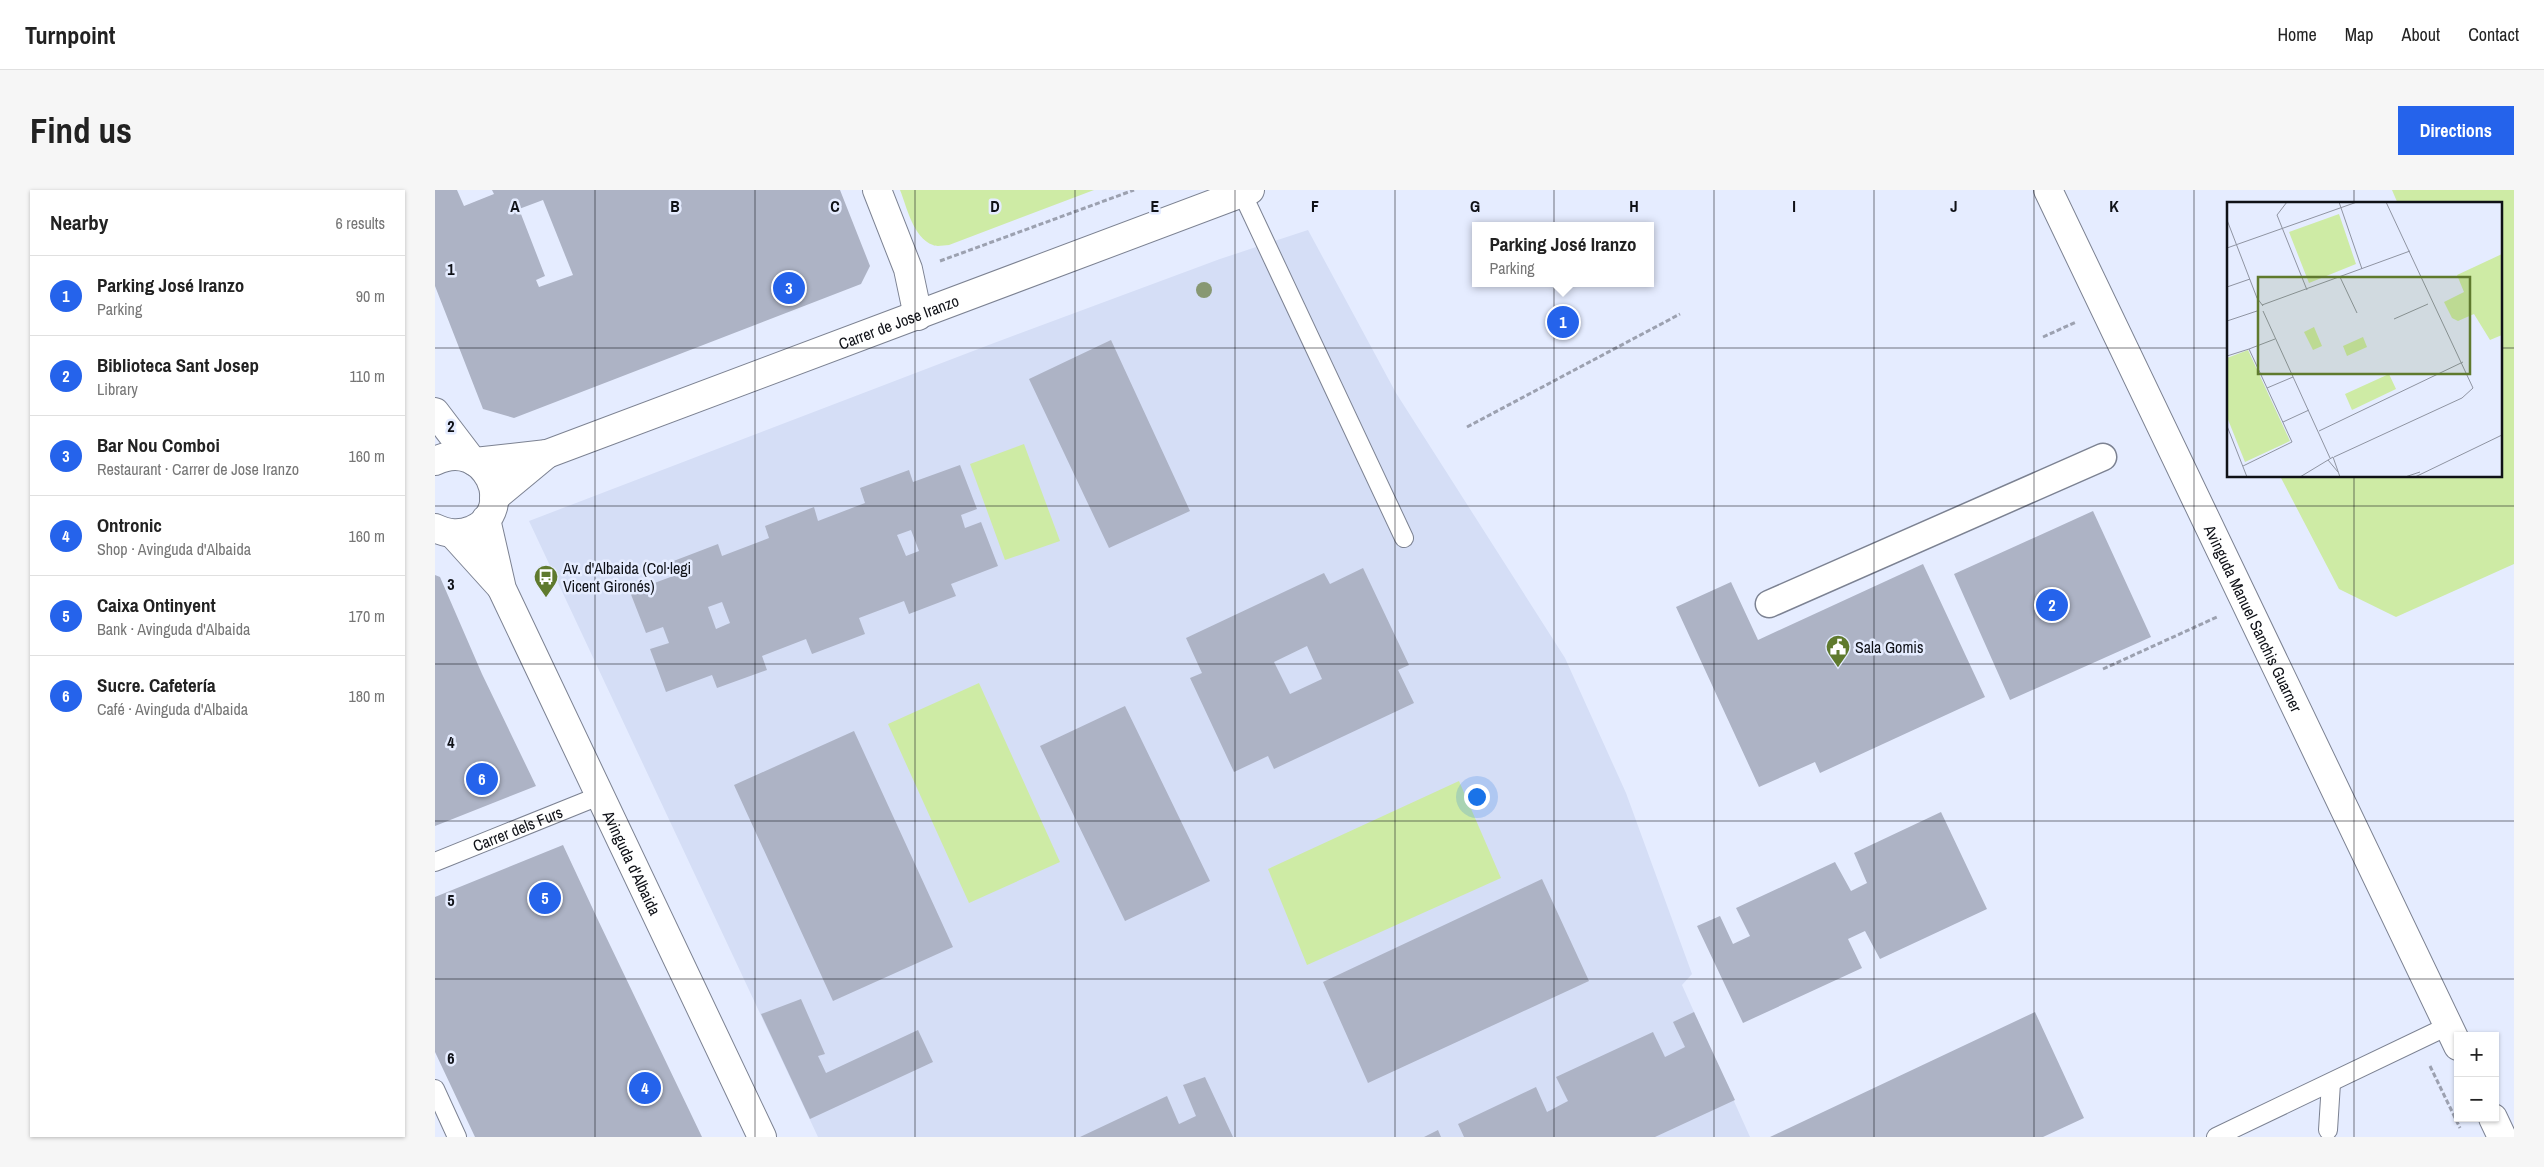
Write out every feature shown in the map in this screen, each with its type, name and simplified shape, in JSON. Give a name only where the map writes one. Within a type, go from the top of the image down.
[{"type":"street","points":[[877,190],[908,269],[919,316]]},
{"type":"street","name":"Avinguda Manuel Sanchis Guarner","points":[[2048,190],[2453,1036]]},
{"type":"street","name":"Carrer de Jose Iranzo","points":[[435,461],[458,455],[473,460],[547,454],[1246,192]]},
{"type":"street","points":[[435,412],[473,460]]},
{"type":"street","name":"Carrer de Jose Iranzo","points":[[444,531],[477,527],[490,508],[547,454]]},
{"type":"street","points":[[1769,604],[2103,457]]},
{"type":"street","name":"Avinguda d'Albaida","points":[[473,460],[489,475],[493,486],[490,508],[502,588],[762,1137]]},
{"type":"street","name":"Avinguda d'Albaida","points":[[444,531],[502,588]]},
{"type":"street","points":[[2495,1122],[2502,1137]]},
{"type":"lane","points":[[1246,192],[1404,538]]},
{"type":"lane","name":"Carrer dels Furs","points":[[435,862],[599,796]]},
{"type":"lane","points":[[2216,1137],[2331,1083],[2453,1036]]},
{"type":"lane","points":[[2328,1130],[2331,1083]]},
{"type":"lane","points":[[435,1088],[457,1137]]},
{"type":"path","points":[[908,269],[944,260],[1134,190]]},
{"type":"path","points":[[1467,427],[1680,314]]},
{"type":"path","points":[[2103,669],[2245,604]]},
{"type":"shaded area","points":[[1308,230],[1396,393],[1565,658],[1626,793],[1692,974],[1682,985],[1750,1137],[818,1137],[529,521],[994,343],[1220,259]]},
{"type":"green space","points":[[900,190],[1094,190],[949,245],[939,246],[933,245],[920,236],[908,213]]},
{"type":"green space","points":[[2392,190],[2514,190],[2514,564],[2396,617],[2339,589],[2281,478],[2501,478],[2501,202],[2397,202]]},
{"type":"green space","points":[[1024,444],[1060,541],[1005,560],[970,464]]},
{"type":"green space","points":[[979,683],[1060,862],[969,903],[888,724]]},
{"type":"green space","points":[[1459,781],[1501,878],[1307,965],[1268,869]]},
{"type":"building","points":[[435,190],[457,190],[464,206],[494,194],[492,190],[840,190],[870,266],[861,284],[514,418],[483,409],[435,286]],"holes":[[[543,200],[573,275],[539,287],[536,280],[545,276],[519,209]]]},
{"type":"building","points":[[1111,340],[1190,511],[1109,548],[1029,379]]},
{"type":"building","points":[[960,465],[977,509],[961,515],[965,528],[981,522],[998,566],[951,584],[956,596],[909,614],[904,601],[859,618],[865,634],[812,654],[806,639],[762,656],[767,670],[717,688],[712,675],[666,692],[650,649],[669,643],[663,627],[646,633],[630,592],[676,575],[671,562],[718,544],[722,556],[769,538],[765,526],[814,507],[818,521],[865,503],[860,488],[909,470],[913,482]],"holes":[[[911,530],[919,551],[906,556],[897,535]],[[722,602],[730,623],[716,629],[708,607]]]},
{"type":"building","points":[[2093,511],[2151,637],[2010,700],[1954,574]]},
{"type":"building","name":"Sala Gomis","points":[[1923,564],[1985,697],[1820,773],[1815,762],[1759,787],[1676,607],[1731,582],[1758,640]]},
{"type":"building","points":[[1363,568],[1409,665],[1398,670],[1414,703],[1274,769],[1268,756],[1234,772],[1190,678],[1202,673],[1186,638],[1324,573],[1330,584]],"holes":[[[1307,646],[1322,679],[1290,694],[1274,662]]]},
{"type":"building","points":[[435,575],[440,577],[482,674],[536,786],[435,826]]},
{"type":"building","points":[[1125,706],[1210,881],[1125,921],[1040,746]]},
{"type":"building","points":[[854,731],[953,947],[833,1001],[734,785]]},
{"type":"building","points":[[1941,812],[1987,909],[1880,959],[1865,931],[1848,939],[1862,968],[1743,1023],[1697,926],[1720,916],[1733,944],[1750,936],[1736,908],[1835,862],[1851,891],[1867,883],[1854,853]]},
{"type":"building","points":[[563,845],[702,1137],[475,1137],[435,1052],[435,897]]},
{"type":"building","points":[[1542,879],[1589,981],[1368,1083],[1323,982]]},
{"type":"building","points":[[801,999],[825,1054],[818,1056],[826,1073],[918,1030],[933,1062],[810,1119],[761,1014]]},
{"type":"building","points":[[1694,1012],[1735,1100],[1655,1137],[1464,1137],[1458,1124],[1536,1087],[1547,1112],[1568,1101],[1556,1077],[1653,1032],[1665,1057],[1685,1047],[1673,1022]]},
{"type":"building","points":[[2035,1012],[2084,1118],[2043,1137],[1770,1137]]},
{"type":"building","points":[[1205,1077],[1233,1137],[1080,1137],[1167,1096],[1179,1124],[1196,1116],[1183,1085]]},
{"type":"building","points":[[1438,1130],[1441,1137],[1424,1137]]},
{"type":"place","name":"Bar Nou Comboi","points":[[789,288]]},
{"type":"place","name":"Parking José Iranzo","points":[[1563,322]]},
{"type":"place","name":"Av. d'Albaida (Col·legi Vicent Gironés)","points":[[546,598]]},
{"type":"place","name":"Biblioteca Sant Josep","points":[[2052,605]]},
{"type":"place","name":"Sala Gomis","points":[[1838,668]]},
{"type":"place","name":"Sucre. Cafetería","points":[[482,779]]},
{"type":"place","name":"Caixa Ontinyent","points":[[545,898]]},
{"type":"place","name":"Ontronic","points":[[645,1088]]}]
